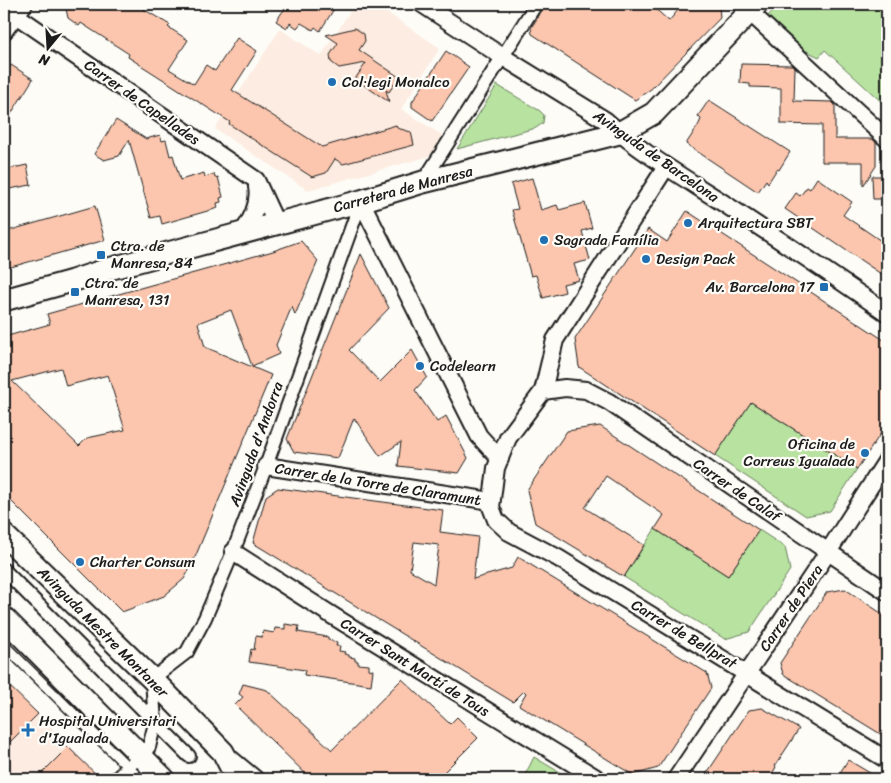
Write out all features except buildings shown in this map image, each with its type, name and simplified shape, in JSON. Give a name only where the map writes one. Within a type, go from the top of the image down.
[{"type":"street","name":"Avinguda de Barcelona","points":[[422,4],[605,120],[619,133],[666,167],[887,313]]},
{"type":"street","points":[[423,182],[536,4]]},
{"type":"street","points":[[749,6],[887,139]]},
{"type":"street","name":"Carretera de Manresa","points":[[4,300],[423,182],[619,133],[654,114],[749,6]]},
{"type":"street","points":[[4,31],[15,8]]},
{"type":"street","name":"Carrer de Capellades","points":[[15,8],[256,180]]},
{"type":"street","points":[[491,501],[496,468],[508,438],[543,391],[555,340],[666,167]]},
{"type":"street","points":[[256,180],[276,223]]},
{"type":"street","points":[[244,232],[255,210],[258,194],[256,180]]},
{"type":"street","points":[[361,201],[479,436],[500,459]]},
{"type":"street","name":"Avinguda d'Andorra","points":[[152,680],[187,652],[205,618],[266,466],[361,201]]},
{"type":"street","name":"Carrer de Calaf","points":[[543,391],[565,388],[586,390],[609,402],[887,592]]},
{"type":"street","name":"Carrer de Piera","points":[[676,779],[828,552],[887,460]]},
{"type":"street","name":"Carrer de la Torre de Claramunt","points":[[266,466],[491,501]]},
{"type":"street","name":"Carrer de Bellprat","points":[[491,501],[496,520],[509,532],[558,558],[887,760]]},
{"type":"street","name":"Avinguda Mestre Montaner","points":[[4,535],[223,752],[237,779]]},
{"type":"street","name":"Carrer Sant Martí de Tous","points":[[233,552],[332,616],[598,779]]},
{"type":"street","points":[[4,570],[189,756]]},
{"type":"street","points":[[4,618],[134,761],[164,779]]},
{"type":"street","points":[[116,779],[149,747],[155,723],[152,680]]},
{"type":"street","points":[[223,752],[255,779]]},
{"type":"lane","points":[[4,645],[134,761],[140,779]]},
{"type":"shaded area","name":"Col·legi Monalco","points":[[355,4],[374,4],[440,48],[401,109],[443,136],[430,156],[308,190],[215,129],[280,29],[321,56]]},
{"type":"shaded area","name":"Hospital Universitari d'Igualada","points":[[4,681],[38,714],[101,779],[4,779]]},
{"type":"green space","points":[[779,4],[887,4],[887,107],[825,50],[819,57],[788,42],[766,18]]},
{"type":"green space","points":[[497,85],[540,111],[544,115],[543,123],[536,128],[457,149]]},
{"type":"green space","points":[[751,402],[857,469],[830,511],[806,516],[715,456]]},
{"type":"green space","points":[[655,529],[728,576],[759,530],[785,547],[790,570],[749,632],[725,639],[624,577]]},
{"type":"green space","points":[[534,757],[571,779],[523,779]]},
{"type":"place","name":"Col·legi Monalco","points":[[332,82]]},
{"type":"place","name":"Arquitectura SBT","points":[[688,223]]},
{"type":"place","name":"Sagrada Família","points":[[544,240]]},
{"type":"place","name":"Ctra. de Manresa, 84","points":[[101,255]]},
{"type":"place","name":"Design Pack","points":[[646,259]]},
{"type":"place","name":"Av. Barcelona 17","points":[[824,287]]},
{"type":"place","name":"Ctra. de Manresa, 131","points":[[75,292]]},
{"type":"place","name":"Codelearn","points":[[420,366]]},
{"type":"place","name":"Oficina de Correus Igualada","points":[[865,453]]},
{"type":"place","name":"Charter Consum","points":[[80,562]]},
{"type":"place","name":"Hospital Universitari d'Igualada","points":[[28,730]]}]
